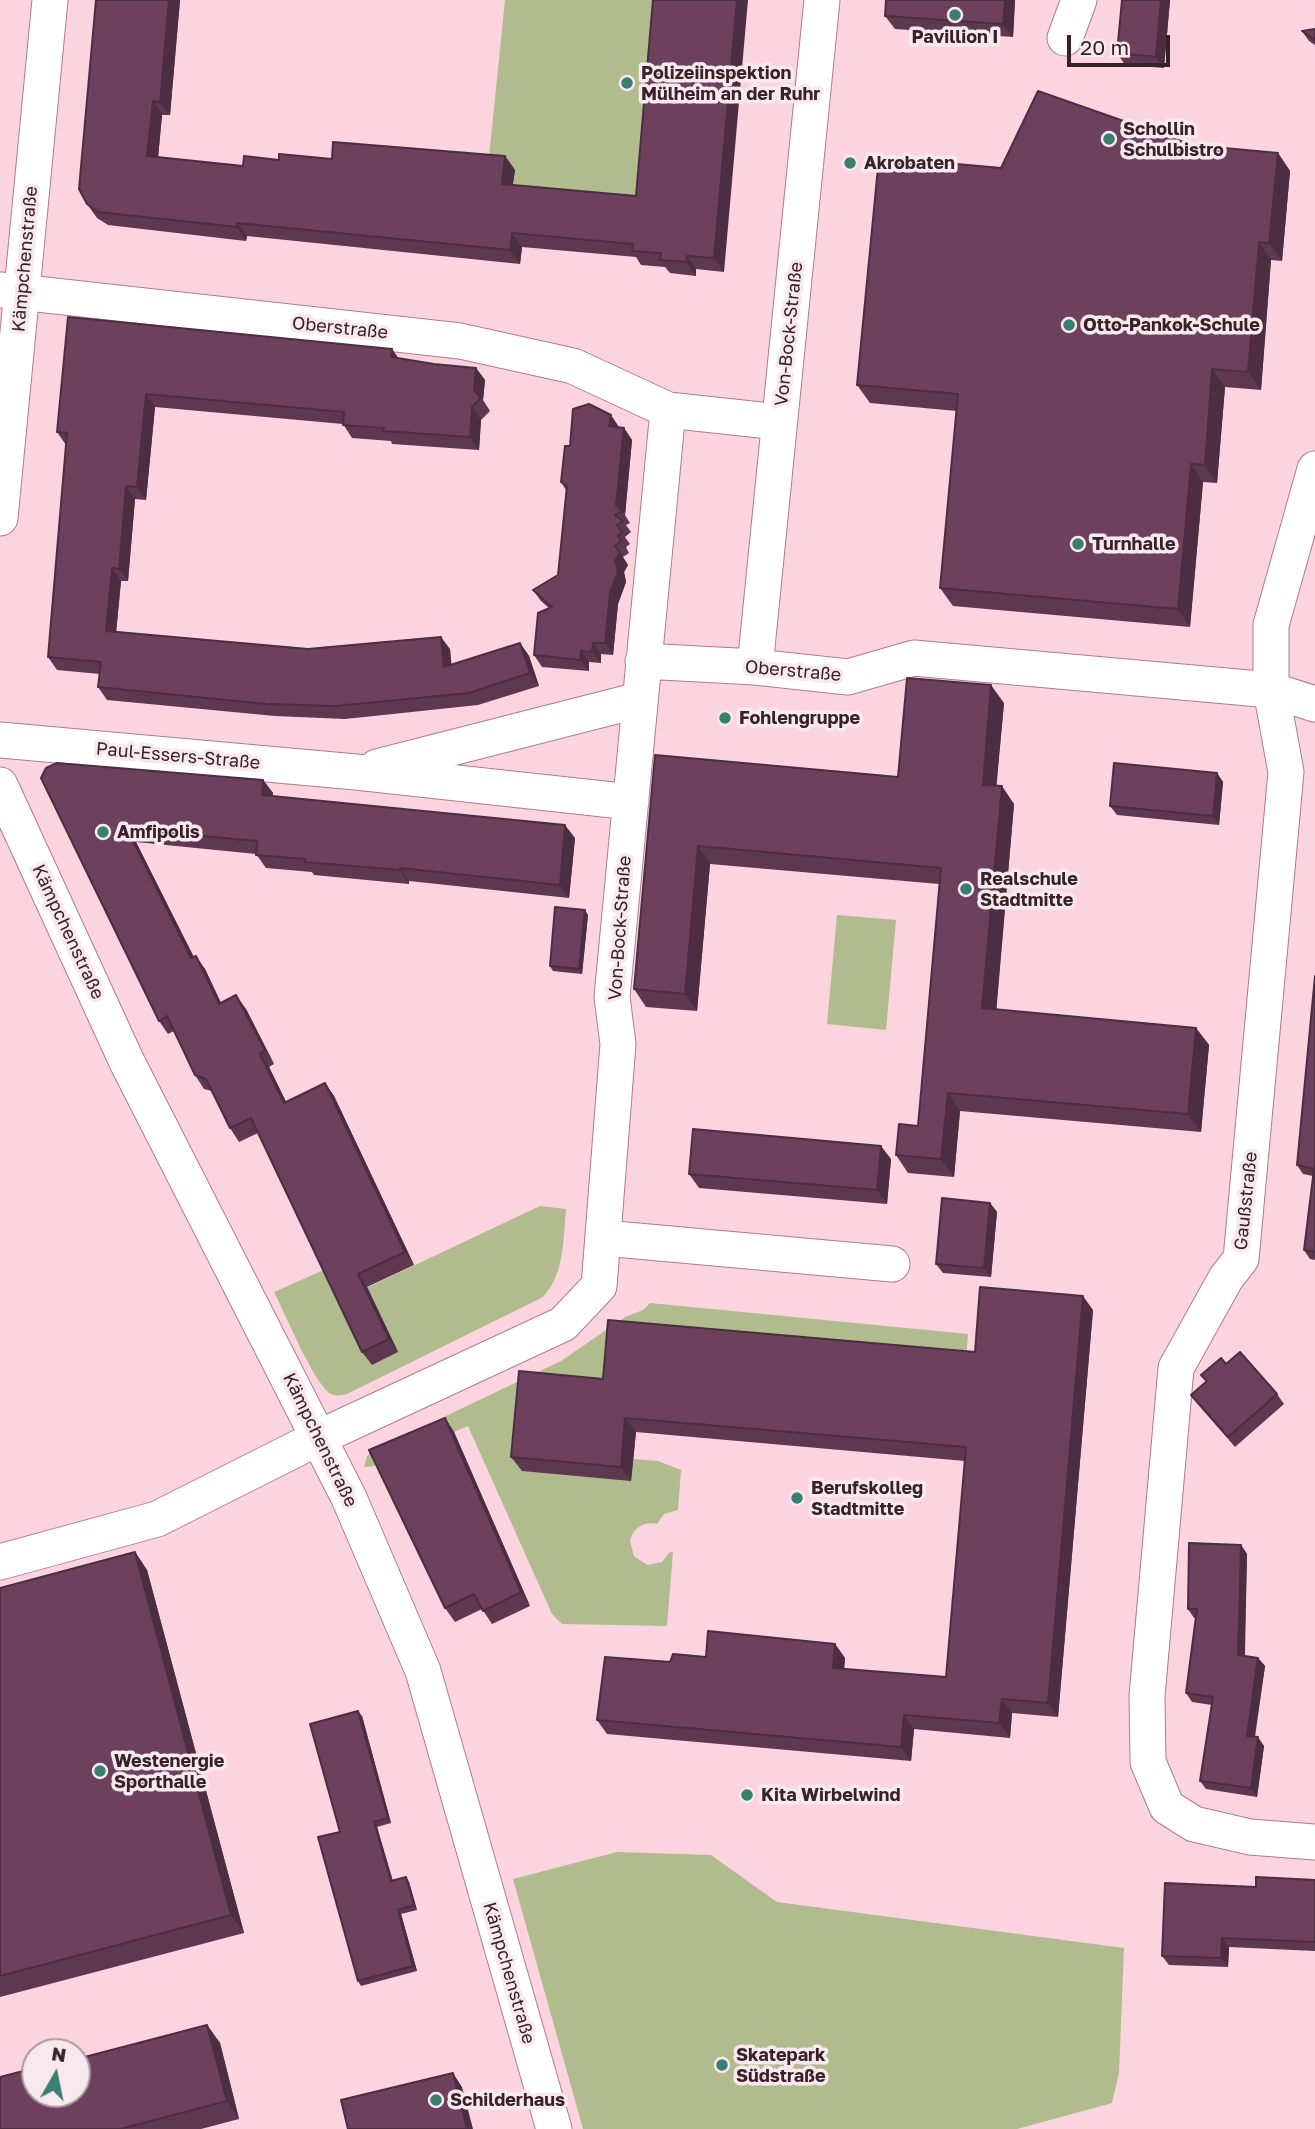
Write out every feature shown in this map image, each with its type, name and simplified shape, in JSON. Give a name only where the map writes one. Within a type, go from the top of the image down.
[{"type":"street","name":"Kämpchenstraße","points":[[0,518],[11,291],[50,0]]},
{"type":"street","name":"Von-Bock-Straße","points":[[755,667],[822,0]]},
{"type":"street","points":[[1065,38],[1079,0]]},
{"type":"street","name":"Oberstraße","points":[[11,291],[460,341],[573,366],[668,410],[779,422]]},
{"type":"street","points":[[643,661],[668,410]]},
{"type":"street","name":"Gaußstraße","points":[[1315,469],[1271,625],[1271,690],[1286,772],[1241,1259],[1226,1278],[1176,1368],[1147,1696],[1148,1762],[1167,1807],[1194,1824],[1250,1837],[1315,1842]]},
{"type":"street","name":"Oberstraße","points":[[643,661],[755,667],[848,677],[914,658],[1271,690],[1315,704]]},
{"type":"street","name":"Von-Bock-Straße","points":[[0,1562],[157,1519],[320,1437],[563,1324],[599,1286],[618,1044],[612,997],[643,661]]},
{"type":"street","name":"Paul-Essers-Straße","points":[[356,772],[639,700]]},
{"type":"street","name":"Paul-Essers-Straße","points":[[0,740],[356,772],[631,802]]},
{"type":"street","name":"Kämpchenstraße","points":[[0,785],[127,1062],[320,1437],[363,1527],[423,1671],[554,2129]]},
{"type":"street","points":[[604,1238],[892,1264]]},
{"type":"green space","points":[[505,0],[664,0],[645,210],[512,198],[515,170],[488,167]]},
{"type":"green space","points":[[837,915],[896,920],[886,1030],[827,1024]]},
{"type":"green space","points":[[540,1206],[566,1209],[559,1267],[543,1297],[347,1394],[333,1395],[324,1388],[308,1363],[274,1292],[326,1269],[341,1300]]},
{"type":"green space","points":[[650,1303],[968,1334],[965,1371],[619,1335],[633,1459],[658,1461],[681,1470],[678,1510],[664,1514],[657,1524],[640,1526],[630,1541],[634,1556],[647,1565],[662,1562],[673,1552],[667,1626],[562,1624],[552,1614],[468,1426],[374,1466],[364,1467],[367,1456],[561,1361]]},
{"type":"green space","points":[[617,1852],[711,1855],[777,1902],[1124,1948],[1119,2073],[1112,2103],[1017,2129],[583,2129],[513,1879]]},
{"type":"building","points":[[96,0],[169,0],[160,102],[153,101],[147,156],[243,166],[244,156],[279,160],[279,154],[332,159],[333,142],[505,156],[502,184],[636,196],[653,0],[737,0],[714,258],[687,256],[686,262],[660,260],[661,253],[632,251],[633,244],[512,233],[510,250],[237,223],[237,227],[98,212],[87,204],[79,189]]},
{"type":"building","points":[[886,0],[1005,0],[1003,24],[885,16]]},
{"type":"building","points":[[1122,0],[1161,0],[1156,57],[1117,53]]},
{"type":"building","points":[[1315,29],[1315,40],[1302,31]]},
{"type":"building","points":[[1038,91],[1192,145],[1278,153],[1269,243],[1259,242],[1248,372],[1212,369],[1205,465],[1191,464],[1178,609],[940,588],[958,394],[857,385],[879,157],[1001,168]]},
{"type":"building","points":[[68,317],[392,349],[391,357],[476,368],[474,390],[481,398],[472,407],[470,437],[383,431],[384,428],[343,425],[344,412],[146,394],[137,487],[126,486],[119,569],[112,568],[106,631],[308,649],[441,637],[444,667],[520,643],[530,673],[469,693],[336,706],[266,704],[98,687],[101,662],[48,657],[67,433],[57,432]]},
{"type":"building","points":[[589,404],[611,415],[609,426],[624,428],[616,505],[622,511],[615,515],[623,521],[617,525],[622,532],[618,536],[621,541],[615,546],[620,553],[615,561],[618,571],[610,593],[605,643],[593,643],[592,652],[581,651],[580,660],[534,655],[538,613],[552,607],[533,590],[558,575],[567,486],[561,482],[565,446],[570,446],[573,409]]},
{"type":"building","points":[[907,678],[991,685],[983,785],[1002,786],[982,1008],[1196,1028],[1188,1114],[948,1093],[941,1159],[896,1155],[899,1124],[918,1126],[941,868],[698,846],[685,994],[634,989],[655,755],[898,777]]},
{"type":"building","points":[[57,763],[263,780],[262,795],[565,825],[560,885],[400,868],[305,862],[305,859],[256,855],[257,841],[127,829],[191,958],[196,956],[219,1004],[236,995],[265,1050],[260,1054],[284,1103],[325,1083],[405,1252],[358,1274],[389,1339],[362,1352],[251,1118],[230,1128],[206,1079],[195,1075],[167,1016],[159,1021],[41,778],[46,768]]},
{"type":"building","points":[[1114,763],[1217,773],[1213,816],[1110,806]]},
{"type":"building","points":[[555,907],[585,910],[579,969],[550,966]]},
{"type":"building","points":[[1315,976],[1315,1252],[1304,1250],[1314,1169],[1297,1165]]},
{"type":"building","points":[[693,1129],[881,1146],[877,1190],[689,1174]]},
{"type":"building","points":[[942,1198],[990,1203],[984,1268],[936,1264]]},
{"type":"building","points":[[980,1287],[1083,1296],[1048,1703],[1002,1699],[999,1723],[904,1715],[901,1747],[597,1720],[605,1657],[670,1662],[673,1654],[706,1657],[708,1631],[835,1644],[833,1668],[946,1677],[966,1447],[625,1418],[621,1467],[511,1457],[519,1371],[603,1379],[608,1320],[975,1352]]},
{"type":"building","points":[[1240,1352],[1277,1394],[1228,1437],[1191,1395],[1207,1381],[1201,1375],[1221,1358],[1226,1364]]},
{"type":"building","points":[[445,1418],[521,1592],[483,1611],[474,1594],[445,1608],[369,1450]]},
{"type":"building","points":[[1189,1543],[1241,1545],[1238,1655],[1258,1658],[1247,1736],[1258,1737],[1251,1788],[1200,1781],[1213,1697],[1186,1693],[1197,1609],[1188,1609]]},
{"type":"building","name":"Westenergie Sporthalle","points":[[135,1552],[231,1915],[0,1976],[0,1588]]},
{"type":"building","points":[[358,1711],[388,1818],[374,1822],[391,1881],[406,1877],[414,1905],[398,1910],[413,1966],[358,1981],[318,1837],[340,1832],[310,1724]]},
{"type":"building","points":[[1256,1877],[1315,1880],[1315,1942],[1222,1938],[1221,1958],[1162,1956],[1165,1883],[1256,1887]]},
{"type":"building","points":[[207,2025],[227,2101],[120,2129],[0,2129],[0,2077],[21,2072],[21,2108],[91,2108],[91,2055]]},
{"type":"building","name":"Schilderhaus","points":[[453,2073],[467,2129],[348,2129],[341,2100]]},
{"type":"place","name":"Pavillion I","points":[[955,15]]},
{"type":"place","name":"Polizeiinspektion Mülheim an der Ruhr","points":[[627,83]]},
{"type":"place","name":"Schollin Schulbistro","points":[[1109,139]]},
{"type":"place","name":"Akrobaten","points":[[850,163]]},
{"type":"place","name":"Otto-Pankok-Schule","points":[[1069,325]]},
{"type":"place","name":"Turnhalle","points":[[1078,544]]},
{"type":"place","name":"Fohlengruppe","points":[[725,718]]},
{"type":"place","name":"Amfipolis","points":[[103,832]]},
{"type":"place","name":"Realschule Stadtmitte","points":[[966,889]]},
{"type":"place","name":"Berufskolleg Stadtmitte","points":[[797,1498]]},
{"type":"place","name":"Westenergie Sporthalle","points":[[100,1771]]},
{"type":"place","name":"Kita Wirbelwind","points":[[747,1795]]},
{"type":"place","name":"Skatepark Südstraße","points":[[722,2065]]},
{"type":"place","name":"Schilderhaus","points":[[436,2100]]}]
